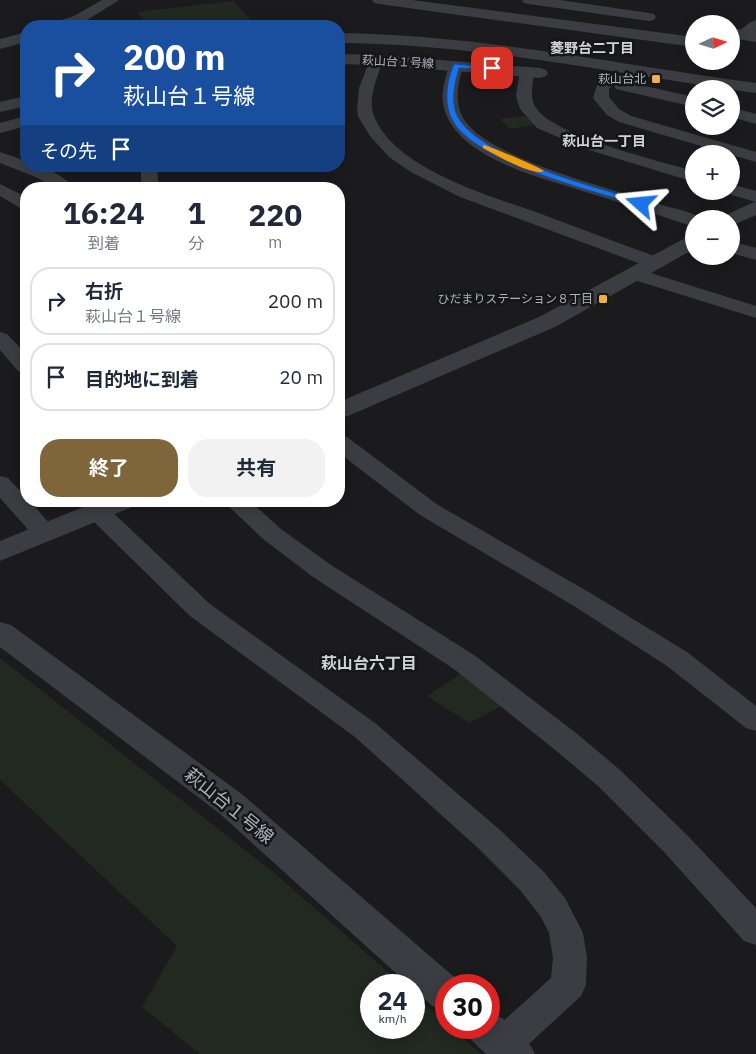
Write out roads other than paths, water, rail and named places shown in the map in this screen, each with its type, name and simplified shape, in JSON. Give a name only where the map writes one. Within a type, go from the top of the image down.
[{"type":"street","points":[[76,20],[112,0]]},
{"type":"street","points":[[379,0],[685,41]]},
{"type":"street","points":[[529,0],[560,2],[662,19],[641,34]]},
{"type":"street","points":[[743,35],[756,24]]},
{"type":"street","points":[[345,38],[376,37],[500,49],[756,88]]},
{"type":"street","points":[[0,44],[20,39]]},
{"type":"street","points":[[740,49],[756,51]]},
{"type":"street","name":"萩山台１号線","points":[[345,59],[527,71],[556,75]]},
{"type":"street","points":[[376,60],[365,102],[366,114],[382,140],[395,153],[450,187],[656,263]]},
{"type":"street","points":[[456,66],[450,88],[452,111],[458,124],[473,138],[496,153],[522,165],[685,218]]},
{"type":"street","points":[[527,71],[524,96],[528,108],[543,125],[592,146],[685,174]]},
{"type":"street","points":[[590,80],[685,100]]},
{"type":"street","points":[[608,83],[602,88],[601,98],[612,112],[625,118],[756,157]]},
{"type":"street","points":[[0,107],[20,102]]},
{"type":"street","points":[[740,115],[756,119]]},
{"type":"street","points":[[0,128],[20,123]]},
{"type":"street","points":[[0,157],[20,165]]},
{"type":"street","points":[[39,172],[56,182]]},
{"type":"street","points":[[0,188],[20,200]]},
{"type":"street","points":[[740,196],[754,207],[740,215]]},
{"type":"street","points":[[345,408],[547,322],[685,247]]},
{"type":"street","points":[[740,250],[756,254]]},
{"type":"street","points":[[635,274],[756,312]]},
{"type":"street","points":[[0,338],[20,360]]},
{"type":"street","points":[[345,447],[429,510],[583,600],[677,659],[756,721]]},
{"type":"street","points":[[0,483],[20,505]]},
{"type":"street","points":[[22,507],[44,532]]},
{"type":"street","points":[[0,552],[44,532],[110,507],[200,610],[365,730],[489,839],[532,881],[553,908],[566,933],[570,958],[568,985],[501,1042]]},
{"type":"street","points":[[242,507],[272,534],[322,571],[464,662],[565,741],[609,778],[676,844],[756,931]]},
{"type":"street","name":"萩山台１号線","points":[[0,632],[231,804],[435,984]]},
{"type":"place","name":"萩山台北","points":[[656,79]]},
{"type":"place","name":"ひだまりステーション８丁目","points":[[603,299]]},
{"type":"district","name":"菱野台二丁目","points":[[592,48]]},
{"type":"district","name":"萩山台一丁目","points":[[604,141]]},
{"type":"district","name":"萩山台六丁目","points":[[369,663]]}]
